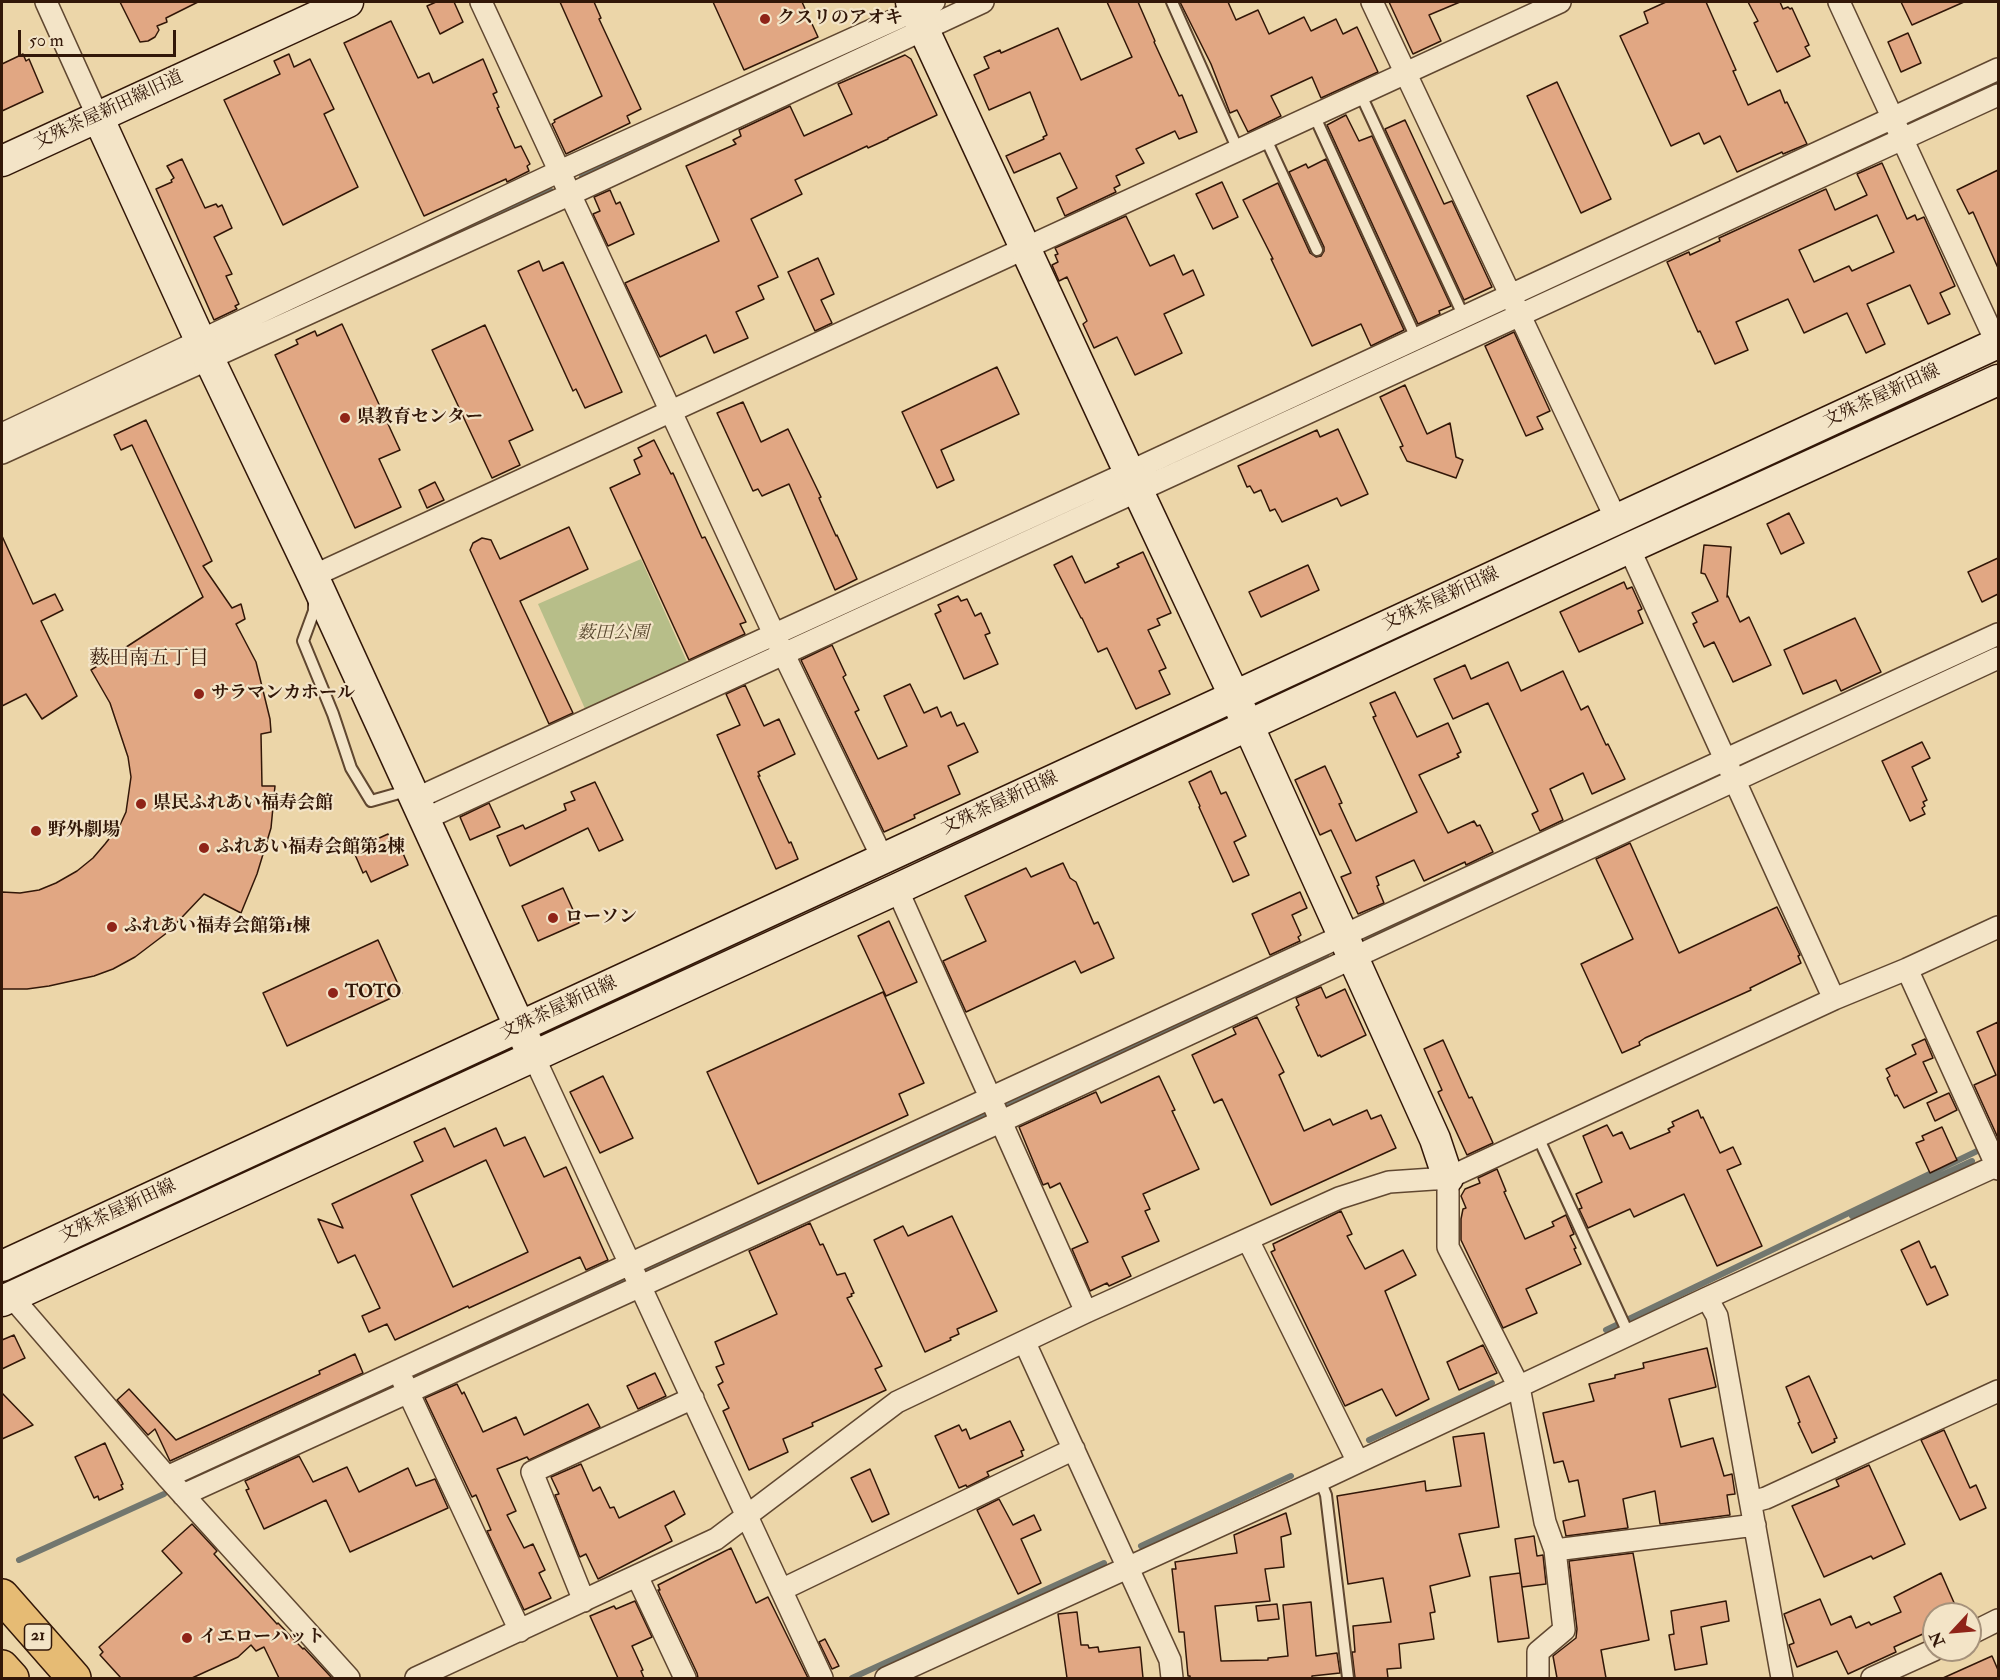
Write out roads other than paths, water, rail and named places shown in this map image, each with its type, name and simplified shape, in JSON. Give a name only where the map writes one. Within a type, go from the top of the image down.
[{"type":"highway","name":"21","points":[[2,1596],[74,1678]]},
{"type":"highway","points":[[2,1667],[12,1678]]},
{"type":"main road","name":"文殊茶屋新田線旧道","points":[[2,161],[348,2]]},
{"type":"main road","points":[[920,11],[1025,249],[1248,725],[1348,946],[1435,1139],[1448,1178]]},
{"type":"main road","points":[[98,117],[205,350],[313,576],[533,1055]]},
{"type":"main road","name":"文殊茶屋新田線","points":[[2,1266],[1998,344]]},
{"type":"main road","name":"文殊茶屋新田線","points":[[6,1298],[897,889],[1629,548],[1998,380]]},
{"type":"street","points":[[46,2],[98,117]]},
{"type":"street","points":[[481,2],[778,643],[882,858]]},
{"type":"street","points":[[2,453],[560,171],[920,11],[983,2]]},
{"type":"street","points":[[1372,2],[1616,519]]},
{"type":"street","points":[[313,576],[1560,2]]},
{"type":"street","points":[[1839,2],[1998,344]]},
{"type":"street","points":[[2,434],[571,194],[920,11]]},
{"type":"street","points":[[1134,482],[1416,339],[1998,69]]},
{"type":"street","points":[[417,803],[1134,482],[1520,314],[1998,95]]},
{"type":"street","points":[[1629,548],[1834,999]]},
{"type":"street","points":[[183,1495],[1000,1122],[1724,760],[1998,634]]},
{"type":"street","points":[[167,1477],[989,1098],[1734,782],[1998,658]]},
{"type":"street","points":[[897,889],[1086,1312]]},
{"type":"street","points":[[416,1678],[716,1539],[897,1402],[1086,1312],[1339,1198],[1389,1182],[1448,1178],[1834,999],[1907,969],[1998,927]]},
{"type":"street","points":[[886,1678],[1320,1480],[1707,1298],[1998,1166],[1907,969]]},
{"type":"street","points":[[533,1055],[822,1678]]},
{"type":"street","points":[[1448,1178],[1448,1247],[1519,1387],[1545,1522],[1555,1550],[1564,1630],[1538,1652],[1539,1678]]},
{"type":"street","points":[[1248,1240],[1358,1462]]},
{"type":"street","points":[[6,1298],[349,1678]]},
{"type":"street","points":[[1707,1298],[1717,1316],[1782,1678]]},
{"type":"street","points":[[1025,1343],[1170,1660],[1173,1678]]},
{"type":"street","points":[[398,1371],[520,1631]]},
{"type":"street","points":[[1751,1502],[1766,1498],[1998,1391]]},
{"type":"street","points":[[584,1601],[532,1472],[693,1398]]},
{"type":"street","points":[[781,1590],[1074,1449]]},
{"type":"street","points":[[1555,1550],[1755,1525]]},
{"type":"street","points":[[637,1576],[685,1678]]},
{"type":"street","points":[[1982,1628],[1998,1620]]},
{"type":"street","points":[[1872,1678],[1922,1655]]},
{"type":"lane","points":[[1172,2],[1238,150]]},
{"type":"lane","points":[[1360,93],[1464,317]]},
{"type":"lane","points":[[1314,115],[1416,339]]},
{"type":"lane","points":[[1265,138],[1317,250]]},
{"type":"lane","points":[[313,576],[314,611],[303,641],[333,714],[351,768],[371,801],[417,803]]},
{"type":"lane","points":[[1538,1137],[1629,1335]]},
{"type":"lane","points":[[1320,1480],[1326,1495],[1348,1678]]},
{"type":"waterway","points":[[1913,122],[1998,82]]},
{"type":"waterway","points":[[582,177],[775,88]]},
{"type":"waterway","points":[[1529,298],[1877,138]]},
{"type":"waterway","points":[[255,326],[551,191]]},
{"type":"waterway","points":[[1443,338],[1497,313]]},
{"type":"waterway","points":[[1737,767],[1900,692]]},
{"type":"waterway","points":[[1367,937],[1720,775]]},
{"type":"waterway","points":[[1002,1105],[1326,956]]},
{"type":"waterway","points":[[645,1270],[986,1113]]},
{"type":"waterway","points":[[1606,1330],[1998,1141]]},
{"type":"waterway","points":[[1852,1216],[1972,1161]]},
{"type":"waterway","points":[[503,1337],[623,1282]]},
{"type":"waterway","points":[[1369,1440],[1492,1383]]},
{"type":"waterway","points":[[1141,1546],[1291,1476]]},
{"type":"waterway","points":[[19,1560],[164,1494]]},
{"type":"waterway","points":[[852,1678],[1104,1563]]},
{"type":"place","name":"クスリのアオキ","points":[[765,19]]},
{"type":"place","name":"県教育センター","points":[[345,418]]},
{"type":"place","name":"サラマンカホール","points":[[199,694]]},
{"type":"place","name":"県民ふれあい福寿会館","points":[[141,804]]},
{"type":"place","name":"野外劇場","points":[[36,831]]},
{"type":"place","name":"ふれあい福寿会館第2棟","points":[[204,848]]},
{"type":"place","name":"ローソン","points":[[553,918]]},
{"type":"place","name":"ふれあい福寿会館第1棟","points":[[112,927]]},
{"type":"place","name":"TOTO","points":[[333,993]]},
{"type":"place","name":"イエローハット","points":[[187,1638]]},
{"type":"district","name":"薮田南五丁目","points":[[149,660]]},
{"type":"park label","name":"薮田公園","points":[[613,634]]}]
